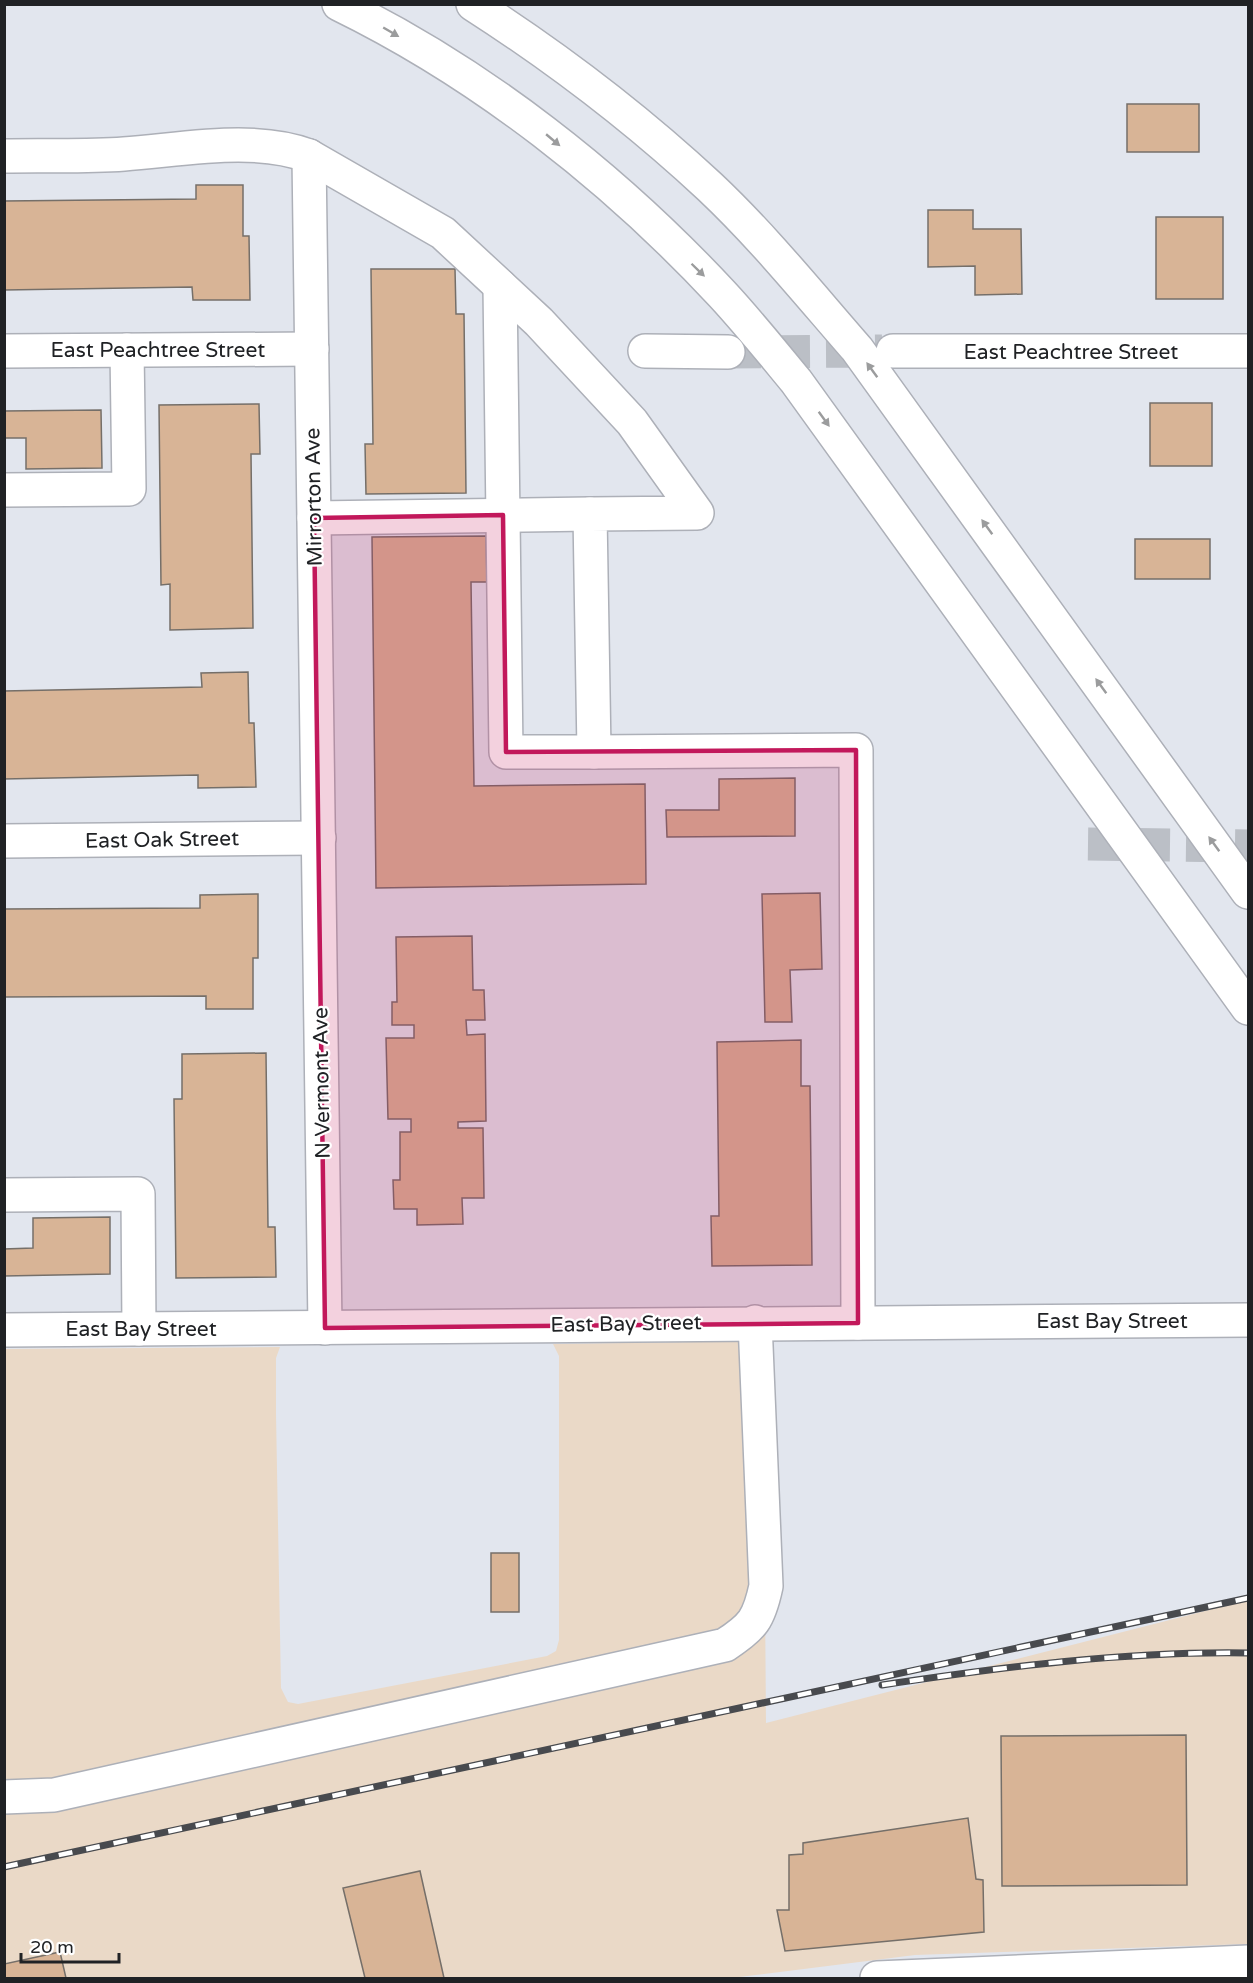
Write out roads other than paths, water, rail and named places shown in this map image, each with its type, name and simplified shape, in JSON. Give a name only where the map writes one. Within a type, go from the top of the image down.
[{"type":"street","points":[[339,4],[454,69],[544,133],[635,209],[722,294],[796,381],[1248,1008]]},
{"type":"street","points":[[473,4],[537,45],[623,112],[711,188],[789,270],[864,358],[1248,892]]},
{"type":"street","points":[[4,156],[121,154],[256,146],[288,148],[309,156],[443,233],[539,322],[632,422],[697,513],[314,518]]},
{"type":"street","name":"Mirrorton Ave","points":[[309,156],[319,838]]},
{"type":"street","points":[[500,286],[506,752],[856,750],[858,1323]]},
{"type":"street","name":"East Peachtree Street","points":[[4,351],[312,349]]},
{"type":"street","points":[[4,490],[129,489],[127,350]]},
{"type":"street","points":[[645,351],[728,352]]},
{"type":"street","name":"East Peachtree Street","points":[[892,351],[1248,351]]},
{"type":"street","points":[[590,514],[594,752]]},
{"type":"street","name":"East Oak Street","points":[[4,842],[319,838]]},
{"type":"street","name":"N Vermont Ave","points":[[319,838],[325,1328]]},
{"type":"street","points":[[4,1195],[138,1194],[139,1329]]},
{"type":"street","name":"East Bay Street","points":[[4,1330],[755,1322],[1248,1320]]},
{"type":"street","points":[[4,1797],[54,1796],[725,1645],[747,1631],[760,1613],[766,1586],[755,1322]]},
{"type":"street","points":[[877,1978],[1248,1962]]},
{"type":"tunnel","points":[[728,352],[882,351]]},
{"type":"tunnel","points":[[1088,844],[1248,846]]},
{"type":"railway","points":[[4,1867],[1248,1598]]},
{"type":"railway","points":[[882,1685],[1065,1661],[1156,1655],[1248,1653]]}]
